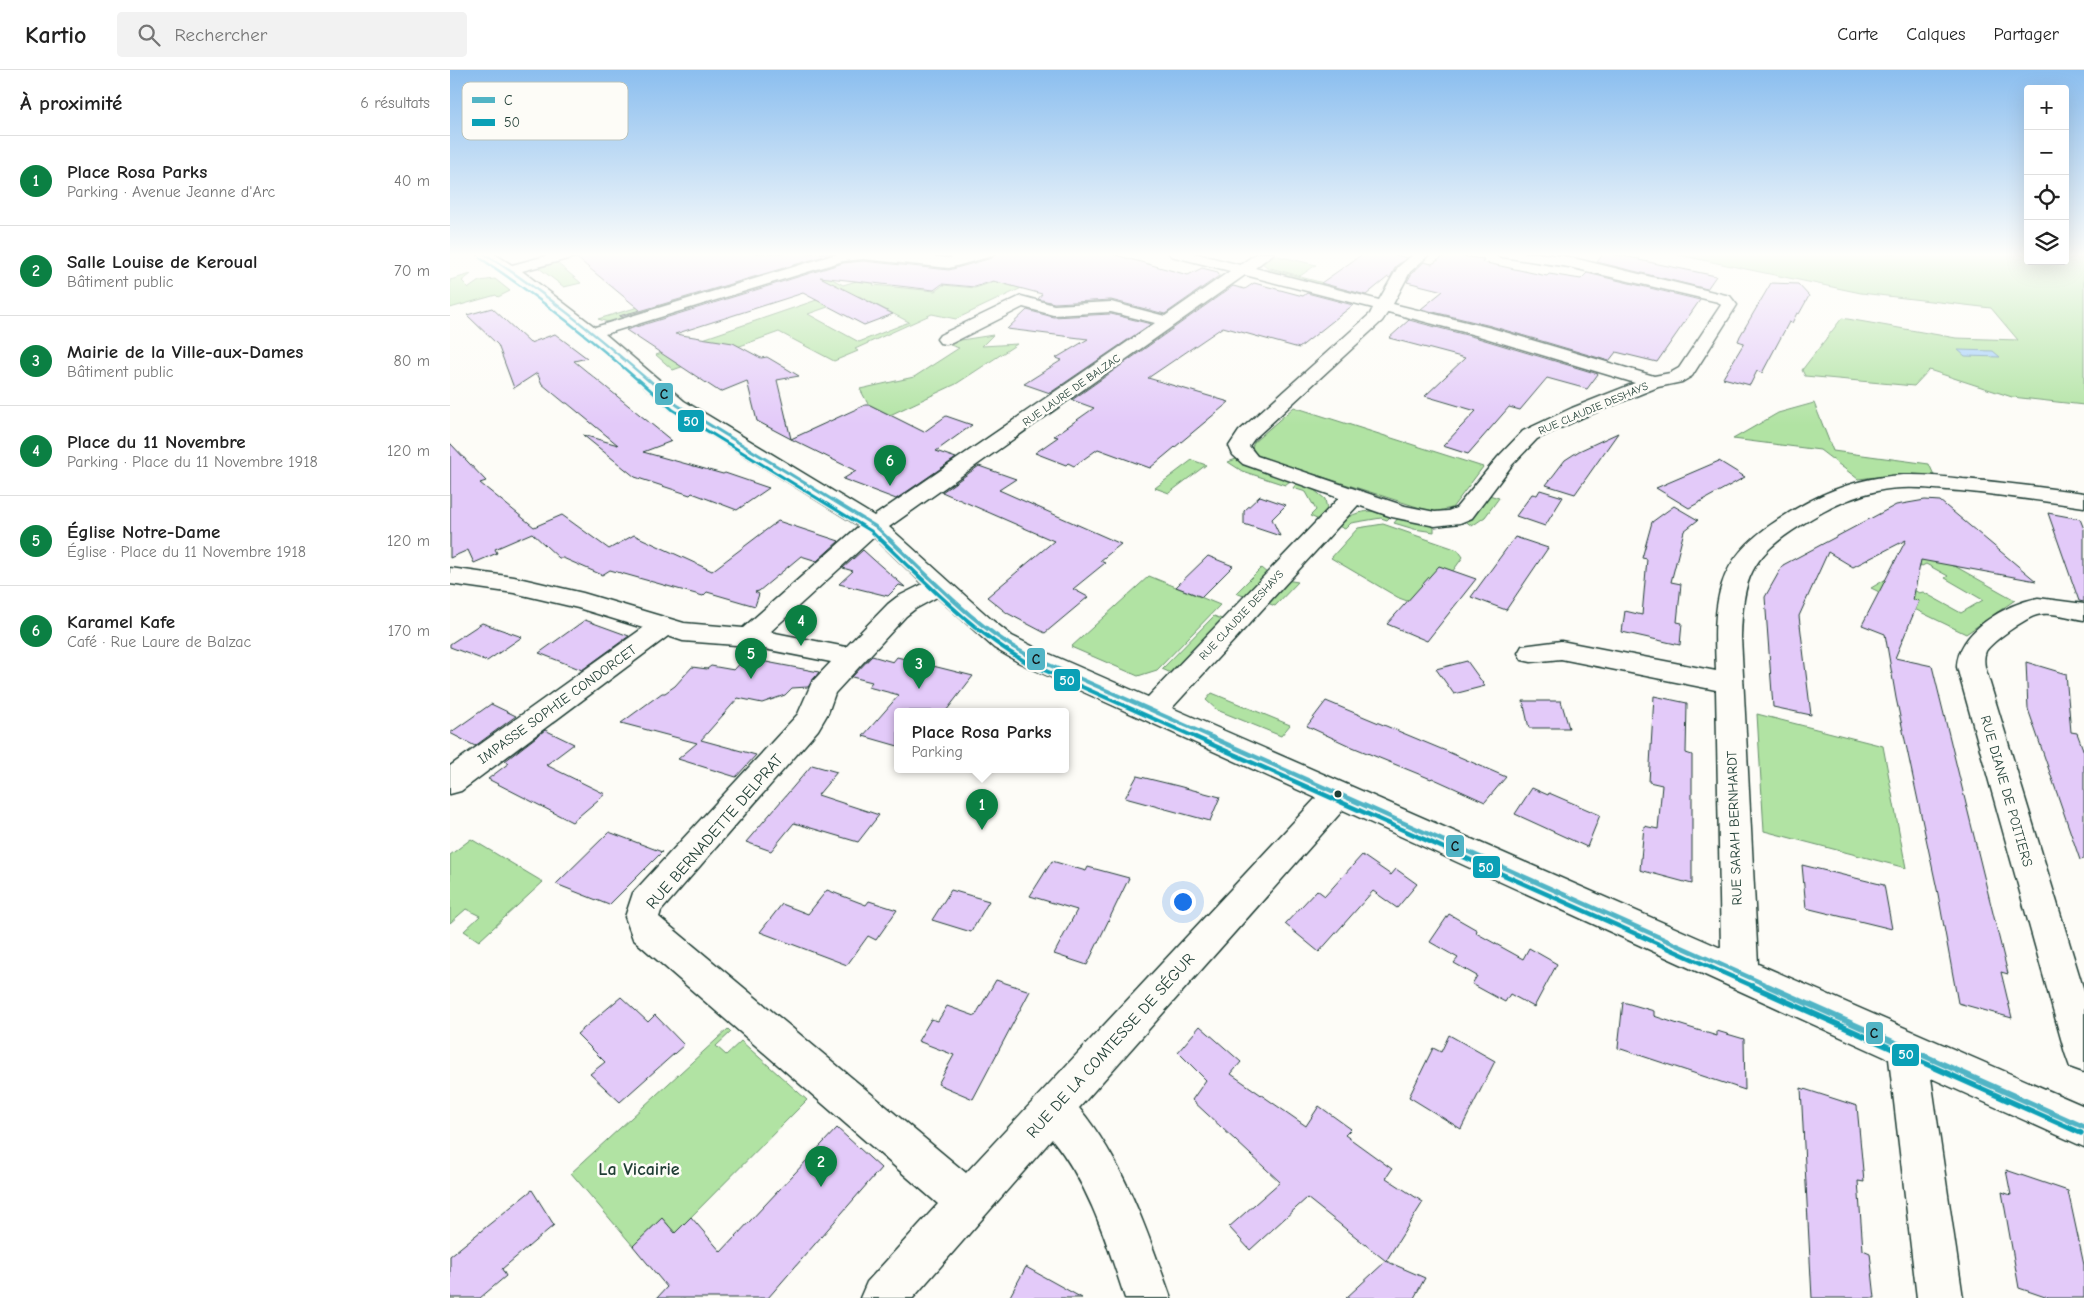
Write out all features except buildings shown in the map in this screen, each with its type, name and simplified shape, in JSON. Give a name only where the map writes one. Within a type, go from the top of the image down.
[{"type":"street","points":[[562,310],[616,351],[677,405],[875,526],[983,626],[1003,642],[1029,656],[2084,1127]]},
{"type":"street","points":[[592,333],[667,310]]},
{"type":"street","points":[[946,339],[1003,310]]},
{"type":"street","points":[[1124,310],[1169,322]]},
{"type":"street","name":"RUE LAURE DE BALZAC","points":[[749,637],[862,535],[1185,310]]},
{"type":"street","points":[[1354,496],[1250,460],[1240,451],[1239,446],[1246,435],[1376,318],[1381,310]]},
{"type":"street","name":"RUE CLAUDIE DESHAYS","points":[[1404,310],[1550,350],[1653,382]]},
{"type":"street","points":[[1653,382],[1675,378],[1686,372],[1726,310]]},
{"type":"street","name":"RUE CLAUDIE DESHAYS","points":[[1152,711],[1354,496],[1423,518],[1444,520],[1458,516],[1464,513],[1505,461],[1530,435],[1579,412],[1653,382]]},
{"type":"street","name":"RUE SARAH BERNHARDT","points":[[1740,973],[1728,608],[1738,573],[1745,559],[1757,545],[1802,515],[1842,495],[1887,482],[1928,482],[1983,486],[2084,500]]},
{"type":"street","points":[[450,576],[514,585],[608,607],[683,632],[749,637],[852,657]]},
{"type":"street","name":"RUE BERNADETTE DELPRAT","points":[[940,586],[906,603],[822,689],[814,713],[805,727],[646,904],[642,917],[645,928],[968,1202]]},
{"type":"street","name":"RUE DIANE DE POITIERS","points":[[2084,612],[2053,607],[2028,607],[1987,636],[1977,645],[1971,655],[1971,667],[2084,1053]]},
{"type":"street","name":"IMPASSE SOPHIE CONDORCET","points":[[450,782],[664,626]]},
{"type":"street","points":[[1531,653],[1561,650],[1729,684]]},
{"type":"street","name":"RUE DE LA COMTESSE DE SÉGUR","points":[[883,1298],[1338,794]]},
{"type":"street","points":[[1906,1048],[1911,1072],[1940,1298]]},
{"type":"street","points":[[1053,1108],[1078,1138],[1107,1188],[1148,1298]]},
{"type":"green space","points":[[627,310],[644,310],[635,313],[637,315],[634,316],[630,313],[620,316],[623,319],[611,323],[598,319]]},
{"type":"green space","points":[[787,310],[818,310],[808,314],[859,342],[909,322],[887,310],[974,310],[956,319],[932,314],[855,349],[858,351],[834,361],[779,332],[673,370],[656,355]]},
{"type":"green space","points":[[1993,310],[2084,310],[2084,405],[2012,397],[1929,370],[1914,386],[1805,376],[1802,370],[1842,318],[1956,338],[2018,340]]},
{"type":"green space","points":[[993,335],[982,346],[1017,344],[956,384],[890,415],[868,404],[860,389],[914,377],[959,348],[950,345],[961,340]]},
{"type":"green space","points":[[1814,403],[1833,451],[1929,464],[1934,475],[1904,474],[1858,479],[1820,450],[1733,439],[1778,413]]},
{"type":"green space","points":[[1294,407],[1483,467],[1452,508],[1433,512],[1260,457],[1252,447],[1254,442]]},
{"type":"green space","points":[[1236,459],[1247,466],[1290,481],[1285,485],[1242,471],[1228,462]]},
{"type":"green space","points":[[1192,460],[1206,465],[1169,493],[1155,488]]},
{"type":"green space","points":[[1297,483],[1313,489],[1325,499],[1327,509],[1319,520],[1310,516],[1316,510],[1306,492],[1293,488]]},
{"type":"green space","points":[[1489,495],[1499,498],[1485,517],[1472,526],[1464,520]]},
{"type":"green space","points":[[1374,511],[1392,515],[1387,520],[1381,518],[1351,523],[1345,529],[1336,525],[1354,515]]},
{"type":"green space","points":[[1399,517],[1434,526],[1434,532],[1394,523]]},
{"type":"green space","points":[[1383,524],[1458,550],[1463,557],[1426,608],[1399,598],[1331,558],[1358,528]]},
{"type":"green space","points":[[1928,551],[2015,600],[1966,634],[1871,588],[1893,575],[1898,581],[1919,593],[1923,592],[1961,613],[1983,600],[1945,578],[1948,576],[1926,564],[1922,566],[1915,562]]},
{"type":"green space","points":[[1261,568],[1268,574],[1246,597],[1236,593]]},
{"type":"green space","points":[[1149,576],[1220,605],[1157,670],[1138,676],[1071,647]]},
{"type":"green space","points":[[1286,580],[1298,582],[1275,606],[1265,602]]},
{"type":"green space","points":[[1214,616],[1224,620],[1175,671],[1171,673],[1162,669]]},
{"type":"green space","points":[[1212,693],[1290,725],[1281,736],[1217,710],[1206,700]]},
{"type":"green space","points":[[1757,714],[1883,746],[1906,868],[1764,831]]},
{"type":"green space","points":[[471,839],[543,882],[479,941],[464,931],[480,916],[466,909],[450,923],[450,855]]},
{"type":"green space","points":[[728,1029],[731,1032],[716,1046],[726,1055],[741,1041],[807,1100],[675,1233],[662,1218],[633,1246],[571,1173]]},
{"type":"water","points":[[1958,350],[1993,351],[2000,357],[1965,356]]},
{"type":"transit line","name":"50","points":[[553,310],[603,349],[673,410],[871,531],[979,631],[1000,647],[1026,662],[2081,1133]]},
{"type":"transit line","name":"C","points":[[563,310],[607,344],[677,405],[875,526],[983,626],[1003,642],[1029,656],[2084,1127]]},
{"type":"place","name":"Karamel Kafe","points":[[890,486]]},
{"type":"place","name":"Place du 11 Novembre","points":[[801,646]]},
{"type":"place","name":"Église Notre-Dame","points":[[751,679]]},
{"type":"place","name":"Mairie de la Ville-aux-Dames","points":[[919,689]]},
{"type":"place","name":"Place Rosa Parks","points":[[982,830]]},
{"type":"place","name":"Salle Louise de Keroual","points":[[821,1187]]},
{"type":"district","name":"La Vicairie","points":[[639,1169]]}]
